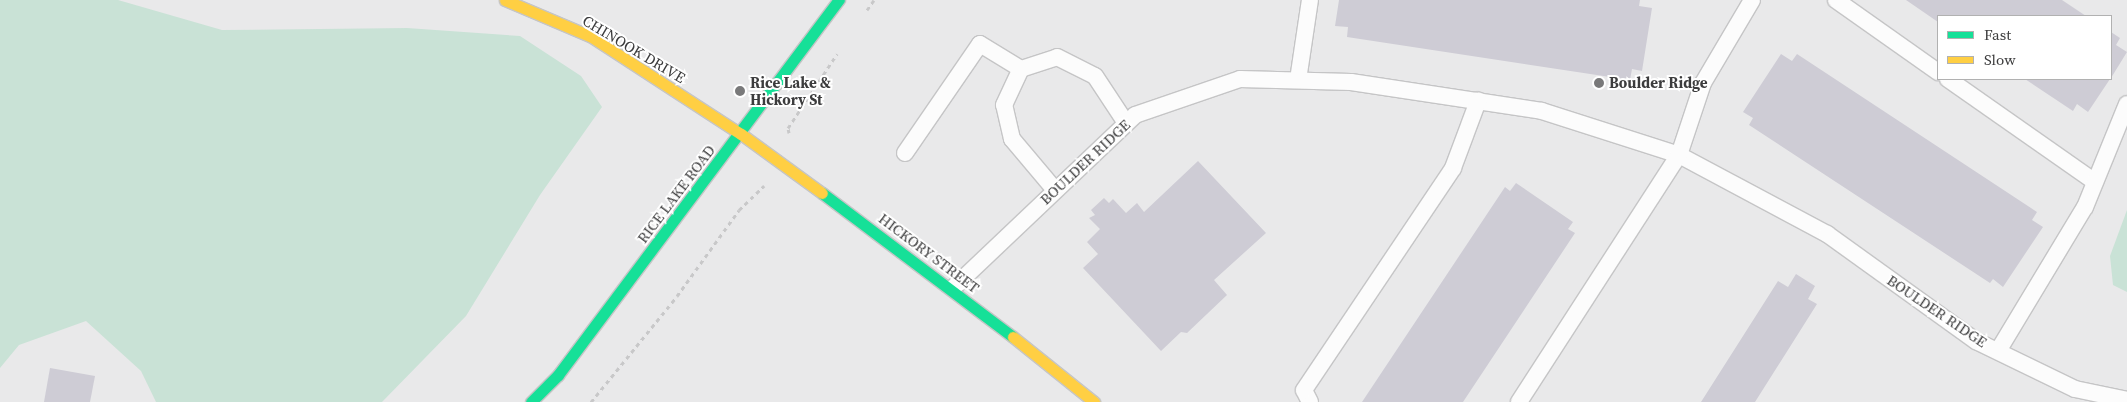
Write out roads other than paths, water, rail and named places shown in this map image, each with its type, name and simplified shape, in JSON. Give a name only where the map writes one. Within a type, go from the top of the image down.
[{"type":"street","name":"CHINOOK DRIVE","points":[[505,0],[590,36],[741,134]]},
{"type":"street","name":"RICE LAKE ROAD","points":[[531,402],[558,375],[741,134],[839,0]]},
{"type":"street","name":"HICKORY STREET","points":[[741,134],[952,288],[1094,402]]},
{"type":"lane","points":[[1298,80],[1310,0]]},
{"type":"lane","points":[[1519,402],[1679,155],[1703,83],[1752,0]]},
{"type":"lane","points":[[1836,0],[1937,71]]},
{"type":"lane","points":[[905,153],[980,44],[1021,70]]},
{"type":"lane","points":[[1055,190],[1012,140],[1004,105],[1021,70],[1057,58],[1095,76],[1126,123]]},
{"type":"lane","name":"BOULDER RIDGE","points":[[952,288],[1135,115],[1240,78],[1351,82],[1542,111],[1679,155],[1827,234],[1976,341],[2075,389],[2127,400]]},
{"type":"lane","points":[[1949,80],[2095,182]]},
{"type":"lane","points":[[1310,402],[1304,390],[1453,168],[1478,101]]},
{"type":"lane","points":[[1998,351],[2085,206],[2127,104]]},
{"type":"lane","points":[[1038,170],[1038,206]]},
{"type":"place","name":"Boulder Ridge","points":[[1599,83]]},
{"type":"place","name":"Rice Lake & Hickory St","points":[[740,91]]}]
